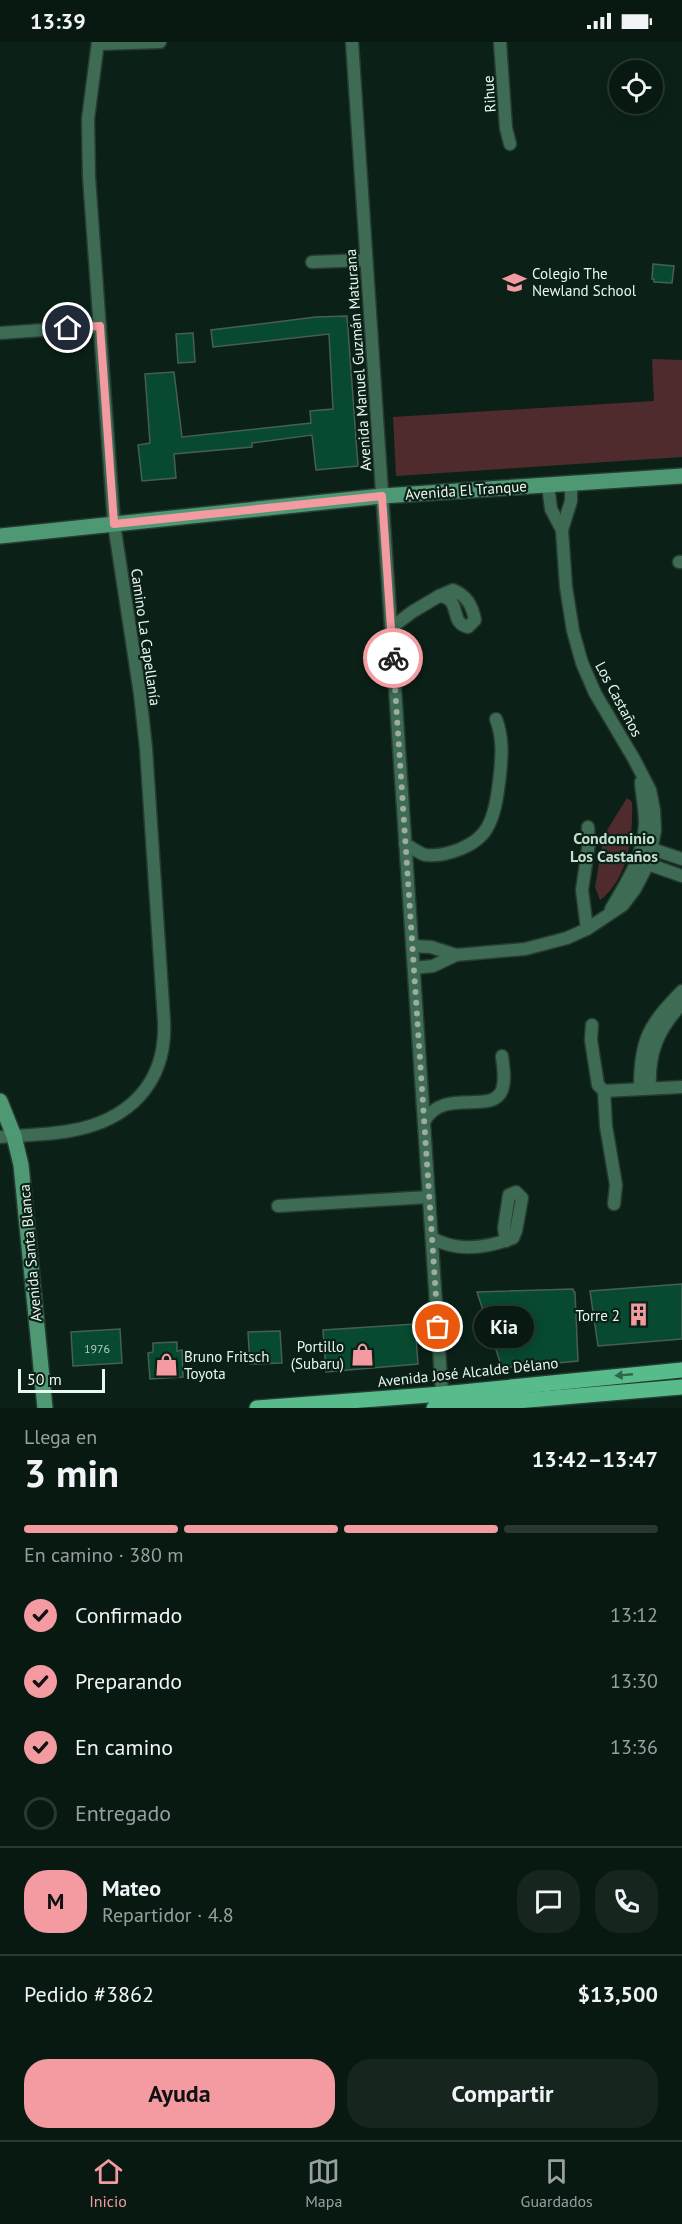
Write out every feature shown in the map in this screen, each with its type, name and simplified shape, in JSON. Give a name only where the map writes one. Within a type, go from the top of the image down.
[{"type":"main road","name":"Avenida El Tranque","points":[[0,536],[382,496],[682,476]]},
{"type":"main road","name":"Avenida Santa Blanca","points":[[0,1101],[7,1136],[21,1165],[45,1408]]},
{"type":"main road","name":"Avenida José Alcalde Délano","points":[[257,1408],[442,1394],[682,1370]]},
{"type":"main road","points":[[434,1408],[539,1404],[682,1387]]},
{"type":"street","points":[[98,43],[160,42]]},
{"type":"street","name":"Avenida Manuel Guzmán Maturana","points":[[352,42],[442,1394]]},
{"type":"street","name":"Rihue","points":[[500,42],[506,128],[510,144]]},
{"type":"street","name":"Camino La Capellanía","points":[[7,1136],[80,1129],[119,1114],[136,1101],[148,1086],[159,1067],[164,1047],[146,748],[114,524],[88,150],[88,119],[98,43]]},
{"type":"street","points":[[312,262],[366,260]]},
{"type":"street","points":[[0,333],[100,326]]},
{"type":"street","name":"Los Castaños","points":[[570,483],[571,501],[562,530],[568,609],[577,647],[599,701],[641,774],[646,851],[609,914]]},
{"type":"street","name":"Los Castaños","points":[[548,485],[551,509],[562,530]]},
{"type":"street","points":[[391,628],[439,596]]},
{"type":"street","points":[[390,607],[412,612]]},
{"type":"street","points":[[407,869],[425,855],[465,847],[483,835],[489,826],[499,785],[502,755],[501,730],[496,719]]},
{"type":"street","points":[[587,929],[582,890],[589,843],[588,827]]},
{"type":"street","points":[[405,844],[425,855]]},
{"type":"street","points":[[682,859],[646,851],[648,864],[682,876]]},
{"type":"street","name":"Los Castaños","points":[[414,968],[433,966],[456,955],[525,949],[567,938],[587,929],[629,898],[648,864]]},
{"type":"street","name":"Los Castaños","points":[[412,946],[431,947],[456,955]]},
{"type":"street","points":[[645,1088],[641,1058],[648,1033],[660,1014],[682,991]]},
{"type":"street","points":[[645,1088],[656,1039],[664,1025],[682,1004]]},
{"type":"street","points":[[592,1025],[591,1040],[598,1082],[604,1091],[606,1126],[616,1189],[614,1204]]},
{"type":"street","points":[[424,1122],[432,1111],[447,1103],[492,1100],[501,1092],[504,1079],[502,1056]]},
{"type":"street","points":[[422,1086],[431,1095],[447,1103]]},
{"type":"street","points":[[604,1091],[682,1087]]},
{"type":"street","points":[[279,1206],[429,1197]]},
{"type":"street","points":[[432,1238],[457,1248]]},
{"type":"street","points":[[433,1264],[444,1254],[457,1248],[506,1241]]},
{"type":"shaded area","points":[[652,359],[682,360],[682,457],[396,476],[393,417],[654,401]]},
{"type":"shaded area","points":[[627,798],[632,802],[632,828],[627,855],[617,880],[600,900],[595,887],[604,835]]},
{"type":"building","points":[[653,264],[674,266],[672,283],[654,282],[652,279]]},
{"type":"building","points":[[347,316],[358,466],[316,470],[312,435],[252,443],[252,447],[174,454],[176,478],[142,481],[138,445],[150,443],[145,374],[174,372],[182,437],[311,423],[310,411],[333,409],[329,334],[213,347],[211,330],[316,317]]},
{"type":"building","points":[[193,333],[195,362],[178,363],[176,334]]},
{"type":"building","name":"Torre 2","points":[[682,1284],[682,1339],[598,1346],[590,1291]]},
{"type":"building","points":[[573,1289],[578,1361],[502,1368],[477,1292]]},
{"type":"building","points":[[415,1324],[418,1364],[326,1372],[323,1330]]},
{"type":"building","points":[[120,1329],[122,1363],[73,1366],[71,1332]]},
{"type":"building","points":[[280,1331],[282,1363],[250,1364],[248,1332]]},
{"type":"building","name":"Bruno Fritsch Toyota","points":[[177,1342],[177,1351],[182,1350],[183,1377],[150,1379],[148,1353],[153,1352],[153,1343]]},
{"type":"way so far","points":[[393,658],[438,1327]]},
{"type":"place","name":"Colegio The Newland School","points":[[514,282]]},
{"type":"place","name":"Torre 2","points":[[638,1315]]},
{"type":"place","name":"Kia","points":[[438,1327]]},
{"type":"place","name":"Portillo (Subaru)","points":[[362,1355]]},
{"type":"place","name":"Bruno Fritsch Toyota","points":[[166,1365]]},
{"type":"district","name":"Condominio Los Castaños","points":[[614,847]]},
{"type":"route","points":[[68,328],[100,326],[114,524],[382,496],[393,658]]}]
